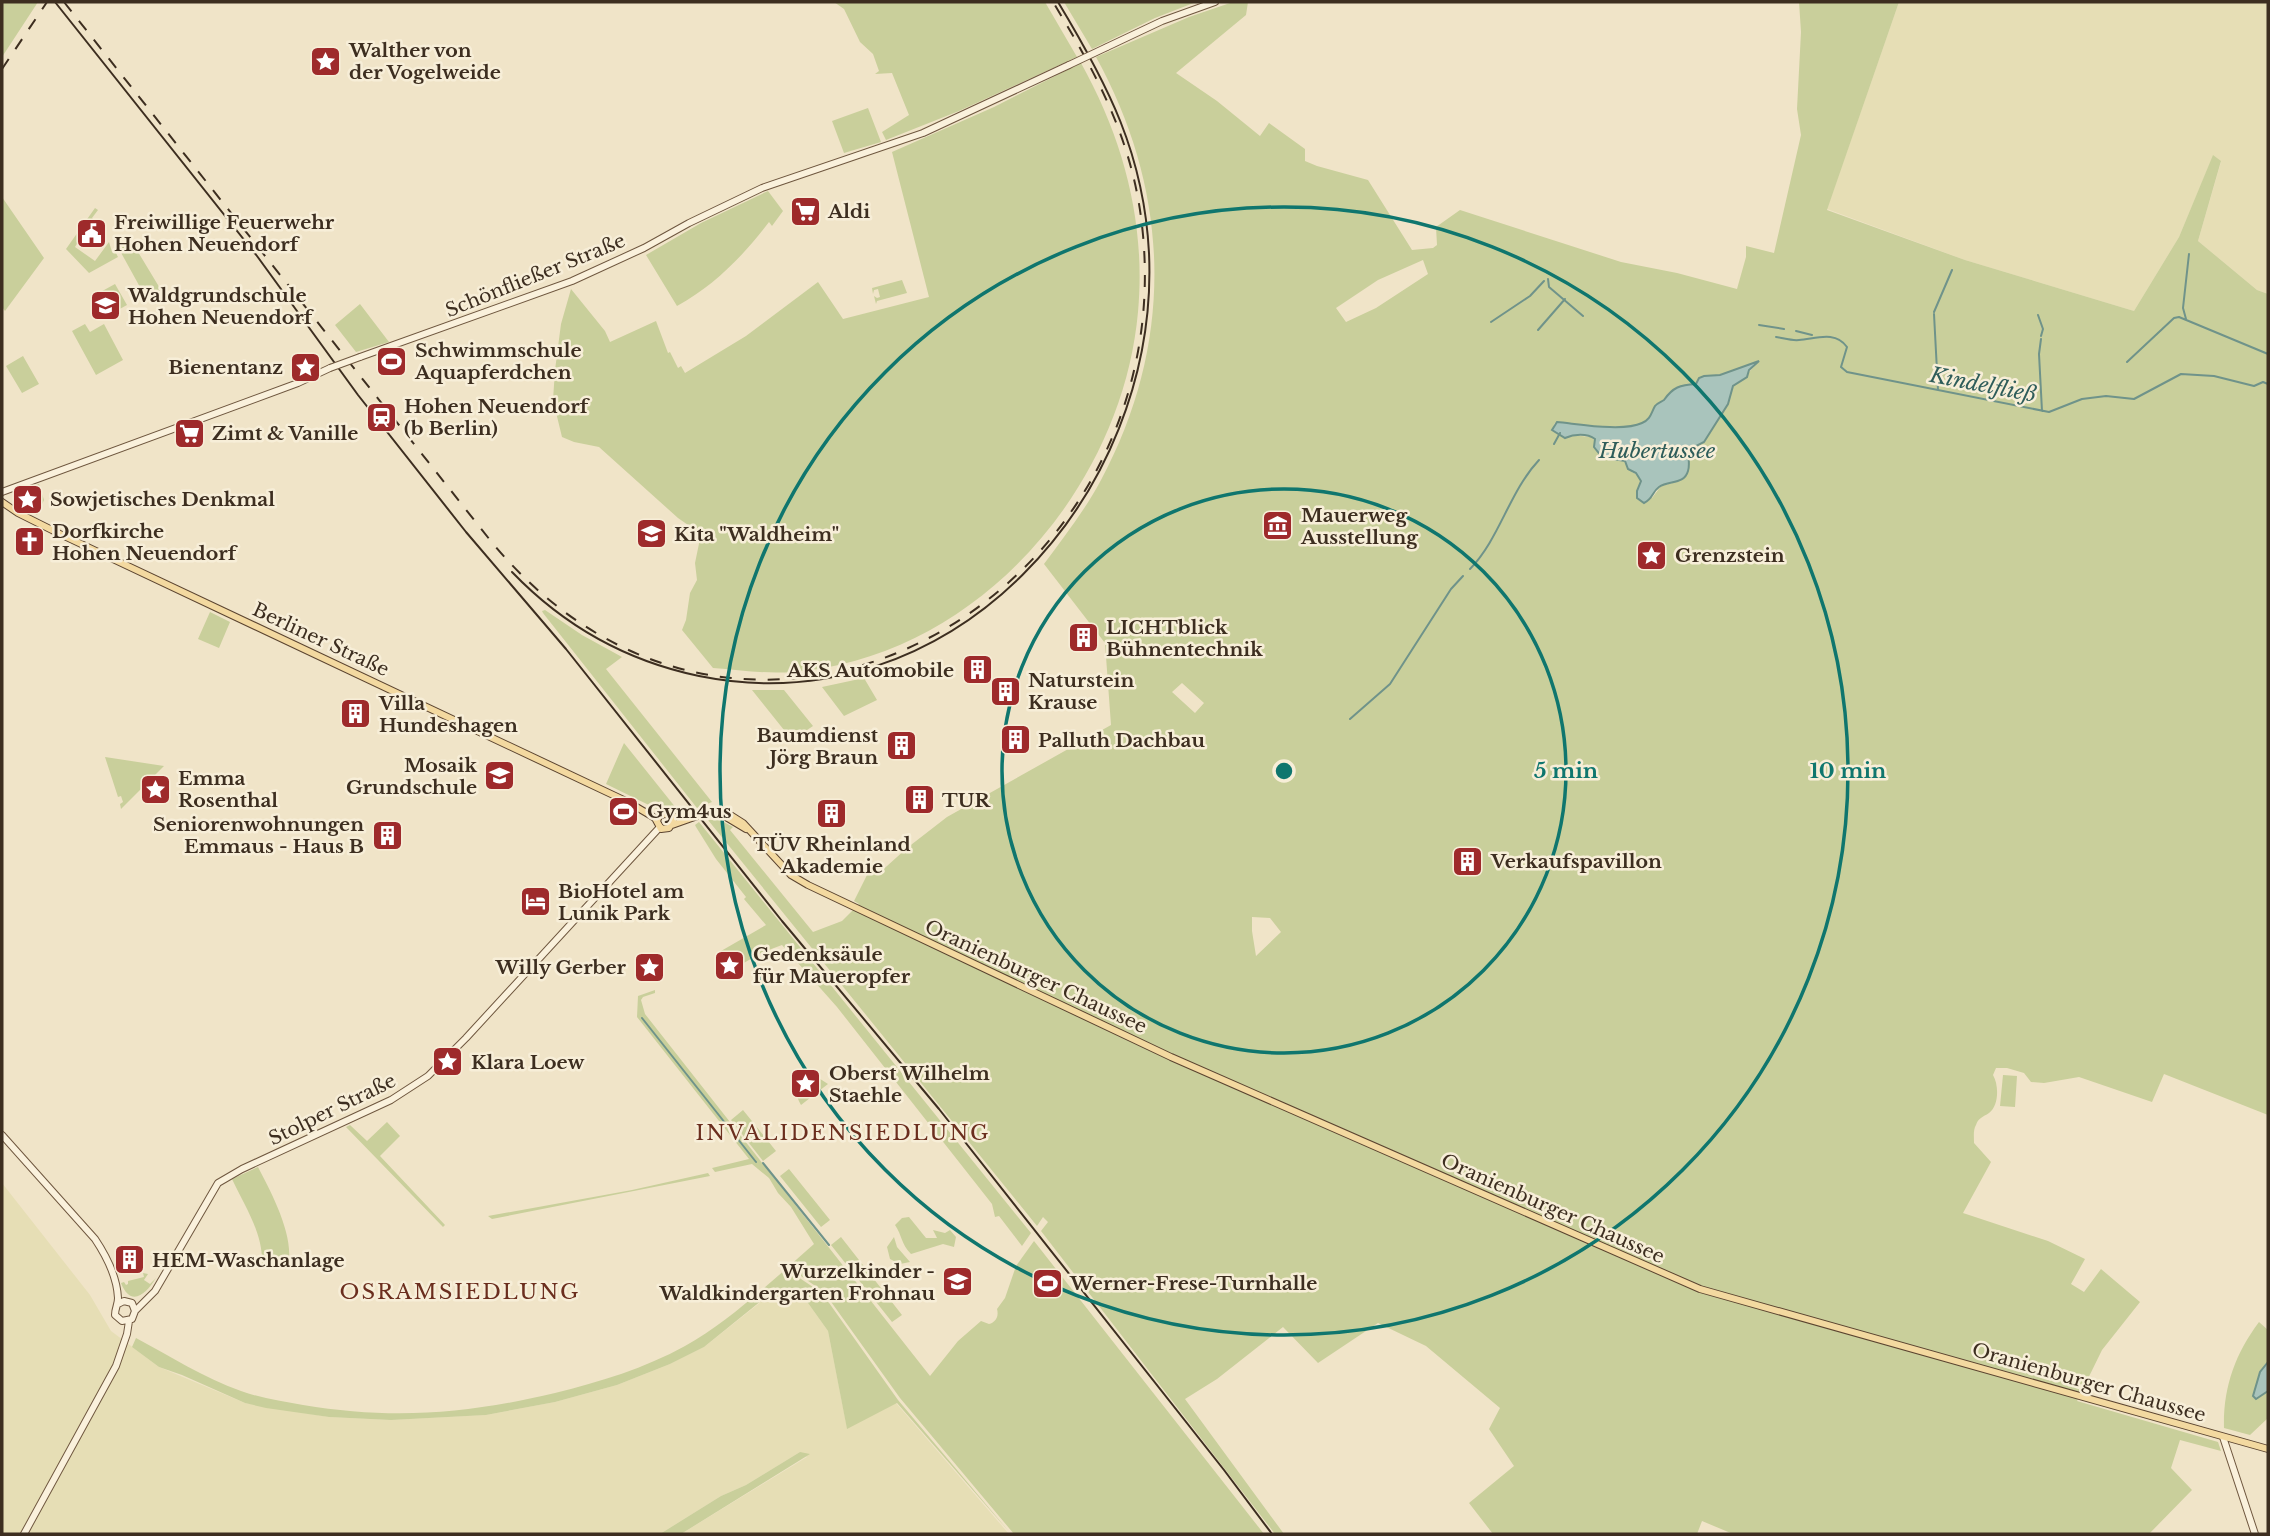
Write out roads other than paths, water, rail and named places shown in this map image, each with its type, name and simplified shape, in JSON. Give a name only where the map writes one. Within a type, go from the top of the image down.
[{"type":"main road","name":"Schönfließer Straße","points":[[2,492],[298,383],[330,368],[572,281],[645,248],[689,223],[762,188],[923,133],[1162,21],[1215,2]]},
{"type":"main road","name":"Berliner Straße","points":[[2,502],[61,534],[628,802],[671,817]]},
{"type":"main road","name":"Berliner Straße","points":[[628,802],[658,824]]},
{"type":"main road","points":[[663,814],[658,824],[667,829],[705,813]]},
{"type":"main road","points":[[672,825],[671,817],[705,813]]},
{"type":"main road","name":"Oranienburger Chaussee","points":[[705,813],[723,815],[748,829],[791,875],[808,885],[1171,1057],[1700,1289],[2268,1450]]},
{"type":"main road","name":"Stolper Straße","points":[[24,1534],[116,1366],[129,1321],[160,1284],[218,1183],[242,1169],[377,1107],[421,1082],[466,1038],[658,824]]},
{"type":"main road","points":[[2,1135],[95,1239],[125,1303],[135,1311]]},
{"type":"main road","points":[[125,1337],[115,1311],[125,1303],[146,1300]]},
{"type":"main road","points":[[120,1321],[129,1321]]},
{"type":"main road","points":[[2223,1437],[2255,1534]]},
{"type":"water","name":"Hubertussee","points":[[1759,361],[1749,370],[1747,377],[1733,386],[1728,404],[1704,442],[1689,454],[1689,469],[1686,475],[1680,480],[1659,487],[1644,503],[1637,498],[1641,481],[1636,473],[1628,469],[1625,461],[1602,457],[1594,447],[1595,439],[1592,437],[1580,435],[1565,438],[1552,430],[1557,422],[1589,426],[1634,426],[1649,418],[1656,405],[1677,388],[1696,384],[1699,378],[1704,376],[1720,375]]},
{"type":"water","points":[[2268,1362],[2268,1391],[2256,1399],[2253,1396],[2260,1372]]},
{"type":"waterway","points":[[2186,319],[2183,308],[2189,254]]},
{"type":"waterway","points":[[1934,312],[1952,270]]},
{"type":"waterway","points":[[1548,279],[1549,287],[1583,316]]},
{"type":"waterway","points":[[1491,322],[1530,296],[1544,281]]},
{"type":"waterway","points":[[1538,330],[1565,299]]},
{"type":"waterway","points":[[1934,314],[1938,390]]},
{"type":"waterway","points":[[2038,315],[2043,329],[2041,336]]},
{"type":"waterway","name":"Kindelfließ","points":[[2127,362],[2174,318],[2179,317],[2268,354]]},
{"type":"waterway","points":[[1759,325],[1784,329]]},
{"type":"waterway","points":[[1796,331],[1812,335]]},
{"type":"waterway","name":"Kindelfließ","points":[[1776,337],[1796,340],[1825,337],[1837,339],[1847,347],[1841,367],[1847,372],[2049,412],[2082,399],[2106,396],[2134,399],[2181,374],[2214,376],[2254,386],[2263,382],[2268,384]]},
{"type":"waterway","points":[[2041,339],[2039,354],[2042,411]]},
{"type":"waterway","points":[[1554,444],[1560,433]]},
{"type":"waterway","points":[[1470,569],[1489,543],[1520,486],[1539,460]]},
{"type":"waterway","points":[[1350,719],[1390,684],[1451,589],[1463,576]]},
{"type":"waterway","points":[[642,1018],[756,1162]]},
{"type":"waterway","points":[[763,1163],[829,1245]]},
{"type":"tram line","points":[[55,2],[257,256],[358,395],[466,532],[566,649],[782,921],[939,1109],[1272,1534]]},
{"type":"tram line","points":[[512,572],[575,624],[647,661],[699,676],[791,682],[877,666],[955,629],[1023,575],[1078,507],[1119,429],[1143,343],[1149,253],[1140,184],[1120,121],[1093,62],[1058,2]]},
{"type":"railway","points":[[2,69],[47,2]]},
{"type":"railway","points":[[64,2],[490,540],[592,630],[703,674],[816,676],[924,641],[1018,574],[1091,481],[1135,366],[1143,235],[1139,202],[1123,142],[1100,85],[1053,2]]},
{"type":"place","name":"Walther von der Vogelweide","points":[[326,61]]},
{"type":"place","name":"Aldi","points":[[805,211]]},
{"type":"place","name":"Freiwillige Feuerwehr Hohen Neuendorf","points":[[91,233]]},
{"type":"place","name":"Waldgrundschule Hohen Neuendorf","points":[[105,306]]},
{"type":"place","name":"Schwimmschule Aquapferdchen","points":[[392,361]]},
{"type":"place","name":"Bienentanz","points":[[306,367]]},
{"type":"place","name":"Hohen Neuendorf (b Berlin)","points":[[381,417]]},
{"type":"place","name":"Zimt & Vanille","points":[[189,433]]},
{"type":"place","name":"Sowjetisches Denkmal","points":[[27,499]]},
{"type":"place","name":"Mauerweg Ausstellung","points":[[1278,526]]},
{"type":"place","name":"Kita \"Waldheim\"","points":[[651,534]]},
{"type":"place","name":"Dorfkirche Hohen Neuendorf","points":[[29,542]]},
{"type":"place","name":"Grenzstein","points":[[1652,555]]},
{"type":"place","name":"LICHTblick Bühnentechnik","points":[[1083,638]]},
{"type":"place","name":"AKS Automobile","points":[[977,670]]},
{"type":"place","name":"Naturstein Krause","points":[[1005,691]]},
{"type":"place","name":"Villa Hundeshagen","points":[[356,714]]},
{"type":"place","name":"Palluth Dachbau","points":[[1015,740]]},
{"type":"place","name":"Baumdienst Jörg Braun","points":[[901,746]]},
{"type":"place","name":"Mosaik Grundschule","points":[[500,776]]},
{"type":"place","name":"Emma Rosenthal","points":[[155,789]]},
{"type":"place","name":"TUR","points":[[919,800]]},
{"type":"place","name":"Gym4us","points":[[624,811]]},
{"type":"place","name":"TÜV Rheinland Akademie","points":[[832,813]]},
{"type":"place","name":"Seniorenwohnungen Emmaus - Haus B","points":[[387,835]]},
{"type":"place","name":"Verkaufspavillon","points":[[1468,861]]},
{"type":"place","name":"BioHotel am Lunik Park","points":[[535,902]]},
{"type":"place","name":"Gedenksäule für Maueropfer","points":[[730,965]]},
{"type":"place","name":"Willy Gerber","points":[[649,967]]},
{"type":"place","name":"Klara Loew","points":[[448,1062]]},
{"type":"place","name":"Oberst Wilhelm Staehle","points":[[806,1084]]},
{"type":"place","name":"HEM-Waschanlage","points":[[129,1260]]},
{"type":"place","name":"Wurzelkinder - Waldkindergarten Frohnau","points":[[958,1282]]},
{"type":"place","name":"Werner-Frese-Turnhalle","points":[[1047,1283]]},
{"type":"district","name":"INVALIDENSIEDLUNG","points":[[843,1133]]},
{"type":"district","name":"OSRAMSIEDLUNG","points":[[460,1292]]}]
